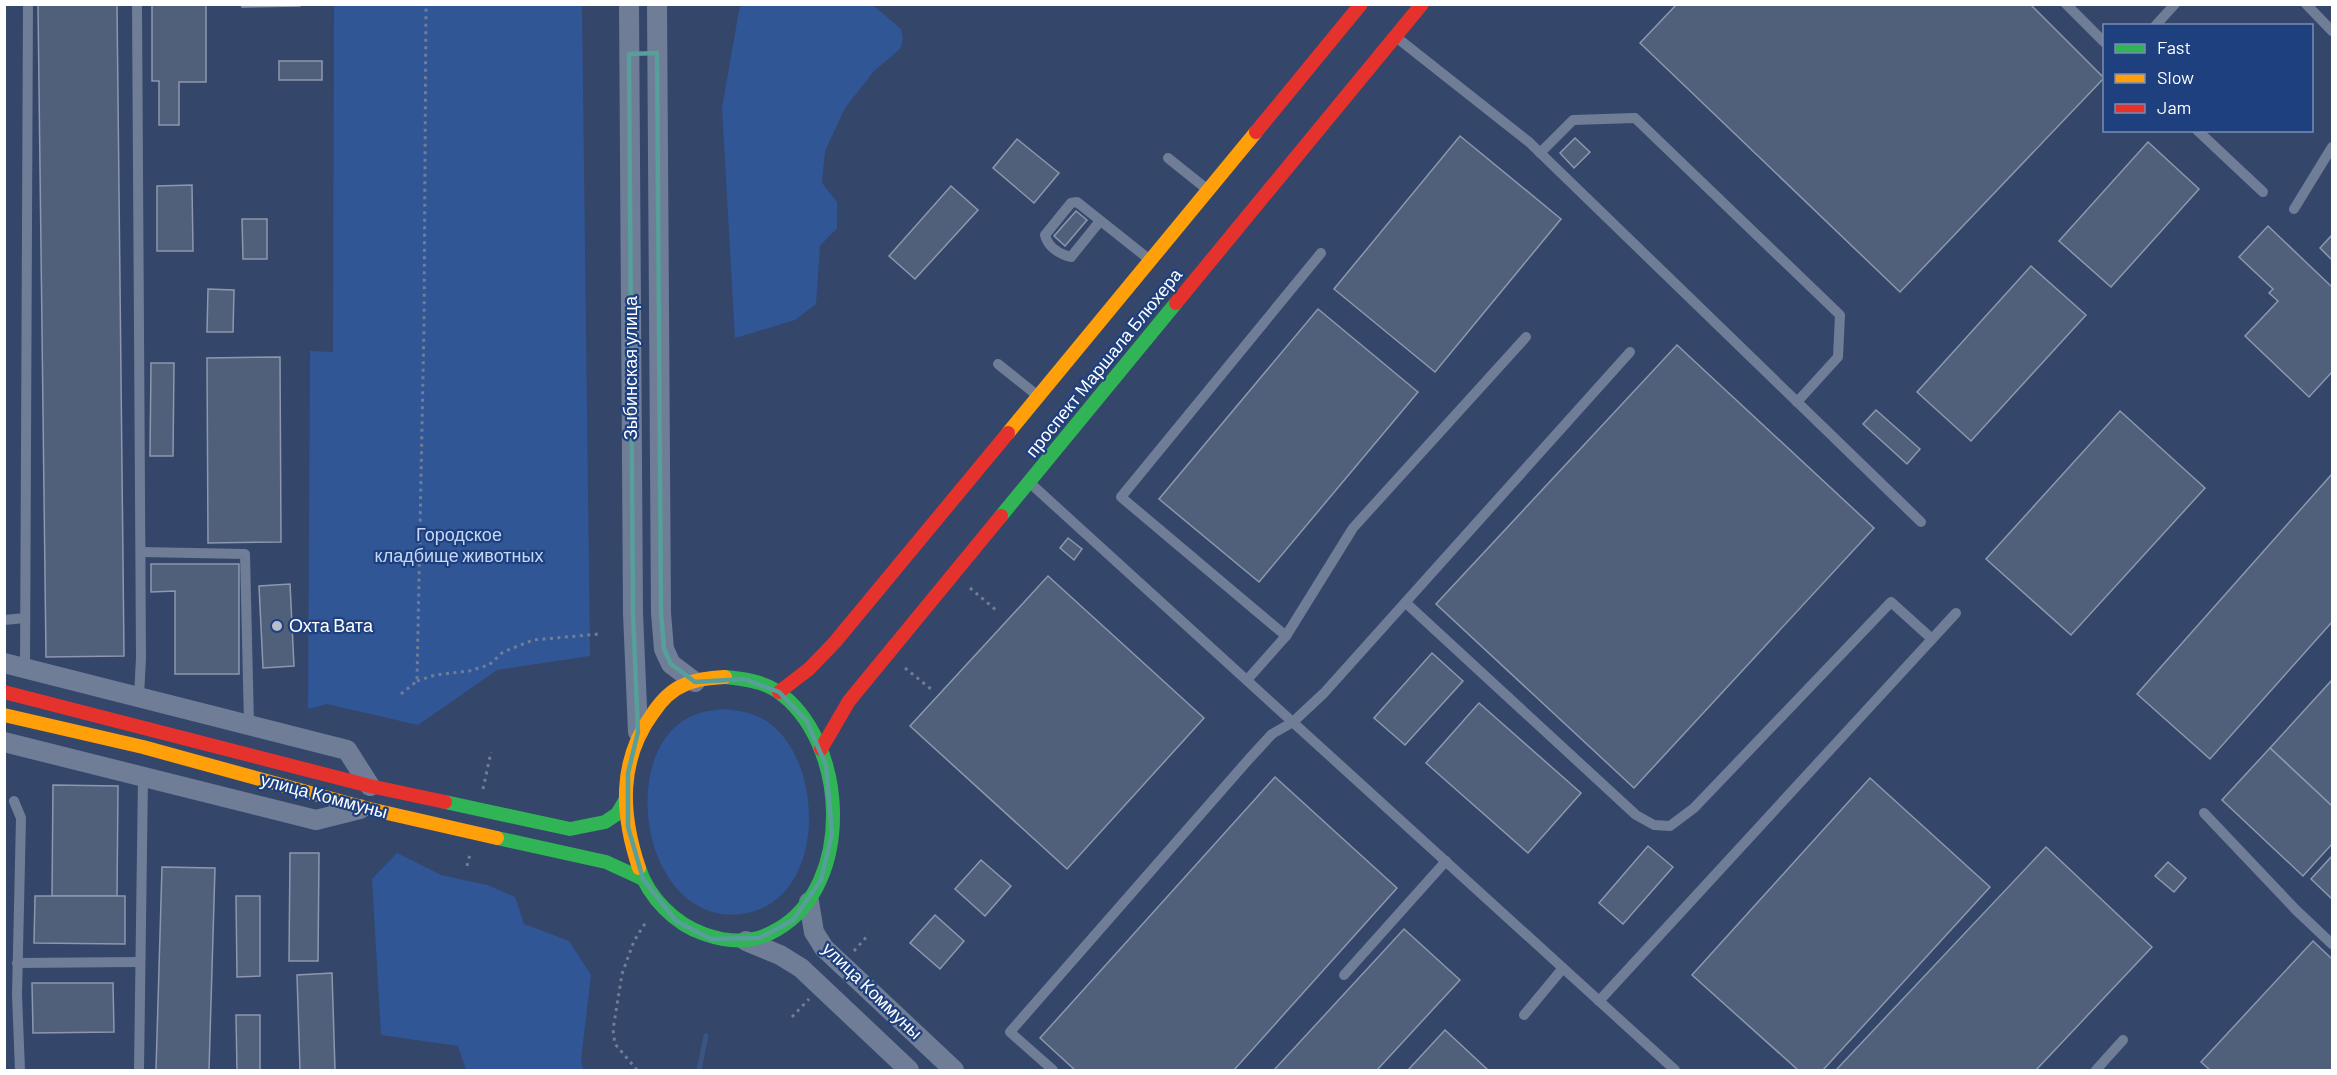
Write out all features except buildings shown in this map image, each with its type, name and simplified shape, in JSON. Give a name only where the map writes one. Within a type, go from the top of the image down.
[{"type":"street","name":"Зыбинская улица","points":[[628,4],[633,613],[638,732]]},
{"type":"street","name":"Зыбинская улица","points":[[657,4],[661,613],[664,649],[672,664],[695,682]]},
{"type":"street","name":"проспект Маршала Блюхера","points":[[779,692],[799,680],[845,632],[1361,4]]},
{"type":"street","name":"проспект Маршала Блюхера","points":[[821,749],[849,701],[1422,4]]},
{"type":"street","points":[[629,54],[657,53]]},
{"type":"street","points":[[4,663],[347,750],[370,786]]},
{"type":"street","points":[[725,676],[757,681],[779,692],[806,720],[821,749],[831,786],[830,852],[821,880],[809,902],[793,920],[760,938],[730,942],[711,939],[676,921],[658,902],[643,879],[631,845],[626,799],[628,773],[638,732],[650,714],[667,697],[685,684],[725,676]]},
{"type":"street","name":"улица Коммуны","points":[[4,692],[370,786],[570,829],[605,822],[617,814],[626,799]]},
{"type":"street","name":"улица Коммуны","points":[[4,715],[143,747],[365,808],[606,862],[643,879]]},
{"type":"street","points":[[4,742],[316,820],[365,808]]},
{"type":"street","name":"улица Коммуны","points":[[809,902],[814,932],[824,948],[954,1071]]},
{"type":"street","name":"улица Коммуны","points":[[746,941],[780,955],[801,968],[909,1071]]},
{"type":"lane","points":[[25,668],[28,4]]},
{"type":"lane","points":[[137,4],[141,552],[139,696]]},
{"type":"lane","points":[[2066,4],[2103,41]]},
{"type":"lane","points":[[2158,24],[2175,4]]},
{"type":"lane","points":[[2306,4],[2332,31]]},
{"type":"lane","points":[[1395,37],[1540,153],[1921,522]]},
{"type":"lane","points":[[1540,153],[1573,120],[1635,118],[1840,315],[1838,357],[1797,402]]},
{"type":"lane","points":[[2200,132],[2263,192]]},
{"type":"lane","points":[[2294,209],[2332,147]]},
{"type":"lane","points":[[1168,159],[1208,190]]},
{"type":"lane","points":[[1100,221],[1071,257],[1061,255],[1047,242],[1045,235],[1071,203],[1077,202],[1150,261]]},
{"type":"lane","points":[[1286,636],[1121,497],[1321,253]]},
{"type":"lane","points":[[1247,680],[1286,636],[1353,528],[1526,337]]},
{"type":"lane","points":[[1053,1071],[1010,1032],[1249,759],[1272,735],[1293,722],[1324,693],[1630,352]]},
{"type":"lane","points":[[998,364],[1040,397]]},
{"type":"lane","points":[[1029,482],[1675,1071]]},
{"type":"lane","points":[[141,552],[245,554],[249,724]]},
{"type":"lane","points":[[1406,603],[1636,815],[1654,825],[1670,826],[1694,808],[1891,602],[1932,639]]},
{"type":"lane","points":[[1599,1001],[1956,613]]},
{"type":"lane","points":[[4,620],[26,618]]},
{"type":"lane","points":[[139,1071],[142,777]]},
{"type":"lane","points":[[14,801],[21,818],[17,963],[20,1071]]},
{"type":"lane","points":[[2204,813],[2296,910],[2332,944]]},
{"type":"lane","points":[[1344,975],[1446,861]]},
{"type":"lane","points":[[17,963],[139,962]]},
{"type":"lane","points":[[1524,1015],[1563,968]]},
{"type":"lane","points":[[2096,1071],[2123,1040]]},
{"type":"path","points":[[417,681],[424,325],[426,4]]},
{"type":"path","points":[[401,694],[417,681],[435,675],[469,671],[489,665],[504,652],[533,640],[599,634]]},
{"type":"path","points":[[904,667],[931,689]]},
{"type":"path","points":[[637,1071],[615,1044],[613,1030],[622,974],[634,941],[658,902]]},
{"type":"highlighted area","points":[[657,53],[661,613],[664,649],[671,664],[695,682],[744,679],[779,692],[806,720],[826,765],[832,834],[821,880],[793,920],[760,938],[711,939],[676,921],[643,879],[628,827],[628,773],[638,732],[633,613],[629,54]]},
{"type":"green space","name":"Городское кладбище животных","points":[[334,5],[582,5],[590,656],[497,670],[418,725],[327,704],[308,709],[310,351],[333,352]]},
{"type":"green space","points":[[740,5],[873,5],[901,29],[903,39],[900,49],[874,71],[845,108],[825,151],[822,183],[837,202],[837,228],[820,246],[816,304],[795,320],[735,338],[722,108]]},
{"type":"green space","points":[[725,709],[758,716],[768,722],[787,742],[801,768],[808,799],[808,830],[802,860],[789,886],[769,905],[741,914],[707,910],[681,893],[662,865],[650,831],[648,796],[654,762],[669,734],[694,715]]},
{"type":"green space","points":[[397,853],[441,875],[487,885],[515,897],[524,924],[569,941],[591,975],[581,1060],[583,1070],[466,1070],[458,1046],[381,1035],[372,879]]},
{"type":"waterway","points":[[699,1070],[706,1036]]},
{"type":"traffic: fast","points":[[1001,516],[1176,303]]},
{"type":"traffic: fast","points":[[639,868],[649,890],[673,917],[693,930],[733,940],[751,940],[778,929],[803,908],[820,880],[830,847],[833,812],[829,776],[818,743],[801,713],[777,691],[759,683],[725,677]]},
{"type":"traffic: fast","points":[[445,802],[570,829],[605,822],[617,814],[626,799]]},
{"type":"traffic: fast","points":[[497,838],[606,862],[643,879]]},
{"type":"traffic: slow","points":[[1008,433],[1256,132]]},
{"type":"traffic: slow","points":[[639,868],[629,828],[626,788],[628,769],[642,731],[659,704],[675,690],[694,681],[725,677]]},
{"type":"traffic: slow","points":[[4,715],[143,747],[365,808],[497,838]]},
{"type":"traffic: jam","points":[[1256,132],[1361,4]]},
{"type":"traffic: jam","points":[[1176,303],[1422,4]]},
{"type":"traffic: jam","points":[[779,692],[809,669],[835,642],[1008,433]]},
{"type":"traffic: jam","points":[[821,749],[849,701],[1001,516]]},
{"type":"traffic: jam","points":[[4,692],[370,786],[445,802]]},
{"type":"place","name":"Охта Вата","points":[[277,626]]}]
